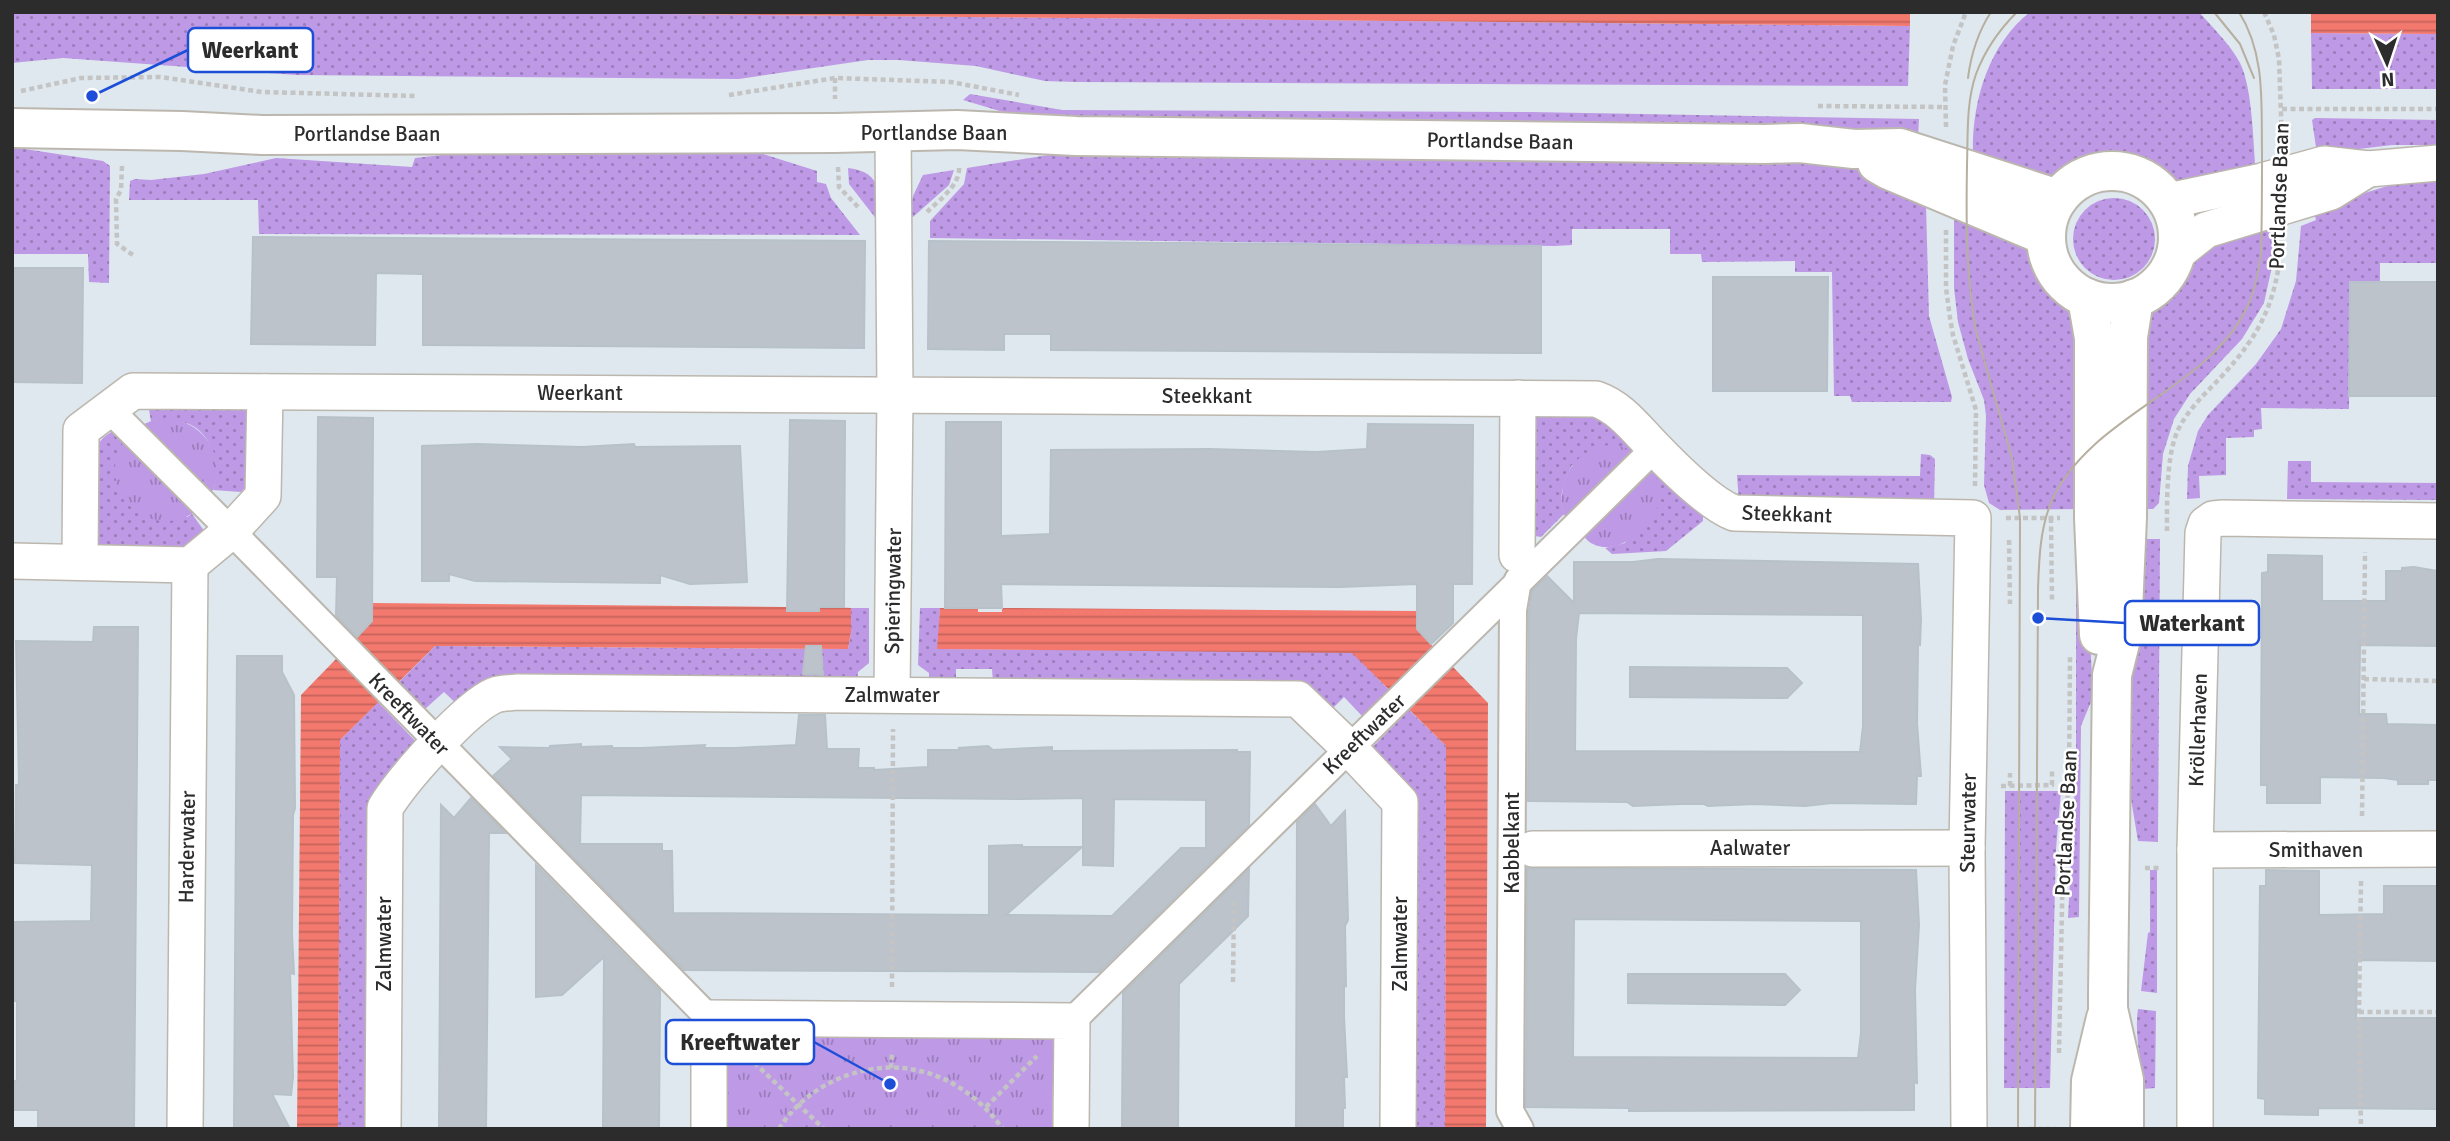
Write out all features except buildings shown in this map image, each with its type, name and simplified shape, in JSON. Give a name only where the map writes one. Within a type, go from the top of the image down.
[{"type":"street","name":"Portlandse Baan","points":[[12,128],[262,135],[823,134],[957,130],[1076,136],[1800,143],[1854,149],[1889,170],[2059,199]]},
{"type":"street","name":"Spieringwater","points":[[892,695],[895,394],[893,131]]},
{"type":"street","points":[[2177,253],[2206,230],[2282,191],[2324,164],[2368,169],[2438,163]]},
{"type":"street","points":[[2113,171],[2144,180],[2168,201],[2175,217],[2177,253],[2161,282],[2149,292],[2119,303],[2103,303],[2070,288],[2057,274],[2049,256],[2046,236],[2050,216],[2059,199],[2073,184],[2092,174],[2113,171]]},
{"type":"street","name":"Portlandse Baan","points":[[1945,178],[2046,236]]},
{"type":"street","points":[[2168,201],[2282,191]]},
{"type":"street","name":"Portlandse Baan","points":[[2073,1124],[2091,1081],[2108,1009],[2112,675],[2122,635],[2094,338],[2087,298]]},
{"type":"street","name":"Portlandse Baan","points":[[2111,518],[2134,299]]},
{"type":"street","name":"Weerkant","points":[[80,562],[81,430],[133,391],[895,394]]},
{"type":"street","points":[[12,561],[190,565],[231,531],[263,496],[265,392]]},
{"type":"street","name":"Steekkant","points":[[895,394],[1596,399],[1619,410],[1654,448],[1717,505],[1734,513],[1973,518]]},
{"type":"street","points":[[1518,398],[1518,569]]},
{"type":"street","name":"Kreeftwater","points":[[109,409],[709,1018]]},
{"type":"street","name":"Kreeftwater","points":[[1072,1021],[1381,719],[1446,652],[1518,569],[1654,448]]},
{"type":"street","name":"Steurwater","points":[[1969,1129],[1967,848],[1973,518]]},
{"type":"street","points":[[2206,524],[2213,519],[2223,518],[2438,521]]},
{"type":"street","name":"Kröllerhaven","points":[[2195,1129],[2195,850],[2203,533],[2206,524]]},
{"type":"street","name":"Harderwater","points":[[185,1129],[190,565]]},
{"type":"street","name":"Kabbelkant","points":[[1518,569],[1513,610],[1510,1111],[1520,1129]]},
{"type":"street","name":"Zalmwater","points":[[383,1129],[385,808],[398,787],[438,744],[477,705],[497,694],[1298,699],[1400,802],[1398,1129]]},
{"type":"street","name":"Aalwater","points":[[1533,849],[1967,848]]},
{"type":"street","name":"Smithaven","points":[[2195,850],[2438,849]]},
{"type":"street","name":"Portlandse Baan","points":[[2108,1009],[2124,1080],[2124,1129]]},
{"type":"street","points":[[709,1129],[709,1018],[1072,1021],[1071,1129]]},
{"type":"path","points":[[1966,12],[1953,46],[1944,85],[1946,288],[1950,318],[1976,410],[1973,518],[2167,518],[2189,519],[2206,524]]},
{"type":"path","name":"Portlandse Baan","points":[[2167,518],[2171,460],[2177,433],[2186,414],[2251,343],[2269,307],[2280,259],[2282,109],[2277,48],[2264,12]]},
{"type":"path","points":[[894,245],[953,185],[960,173],[951,82]]},
{"type":"path","points":[[2282,109],[2438,109]]},
{"type":"path","points":[[2009,518],[2009,526]]},
{"type":"path","points":[[2051,518],[2052,603]]},
{"type":"path","points":[[2009,533],[2010,604]]},
{"type":"path","name":"Portlandse Baan","points":[[2059,1058],[2063,860],[2069,778],[2070,650]]},
{"type":"path","points":[[2364,679],[2438,681]]},
{"type":"path","points":[[892,695],[892,1021]]},
{"type":"path","points":[[1969,787],[2052,785],[2052,770]]},
{"type":"path","points":[[2010,773],[2010,786]]},
{"type":"path","points":[[1233,982],[1235,861]]},
{"type":"path","points":[[2145,868],[2165,868]]},
{"type":"path","points":[[2060,991],[2074,992]]},
{"type":"path","points":[[2359,1012],[2438,1012]]},
{"type":"path","points":[[709,1018],[797,1106],[824,1129]]},
{"type":"path","points":[[986,1107],[1072,1021]]},
{"type":"path","points":[[779,1129],[797,1106],[819,1088],[841,1077],[867,1070],[891,1068],[919,1070],[944,1079],[966,1091],[986,1107],[1003,1129]]},
{"type":"path","points":[[2029,1129],[2057,1129],[2073,1124]]},
{"type":"green space","points":[[12,12],[457,12],[1910,26],[1908,86],[1076,82],[1045,81],[976,66],[899,60],[868,60],[739,79],[297,75],[63,58],[12,63]]},
{"type":"green space","points":[[2030,12],[2199,12],[2231,49],[2244,74],[2250,102],[2256,176],[2180,185],[2141,166],[2116,160],[2091,163],[2053,176],[2036,176],[1973,158],[1975,118],[1985,78],[2003,42]]},
{"type":"green space","points":[[2311,33],[2438,34],[2438,89],[2312,89]]},
{"type":"green space","points":[[970,94],[1062,110],[1531,112],[1919,119],[1918,137],[1841,127],[1799,126],[1023,118],[963,100]]},
{"type":"green space","points":[[2312,120],[2438,120],[2438,145],[2392,145],[2317,154]]},
{"type":"green space","points":[[12,147],[103,161],[110,166],[109,283],[89,282],[88,254],[12,254]]},
{"type":"green space","points":[[495,149],[763,154],[817,171],[817,182],[826,184],[831,198],[860,235],[259,234],[258,200],[129,200],[130,181],[135,179],[151,180],[204,174],[276,158],[412,167],[415,158]]},
{"type":"green space","points":[[1073,151],[1784,159],[1851,165],[1915,191],[1926,205],[1929,316],[1952,397],[1951,402],[1852,402],[1850,396],[1834,396],[1832,272],[1795,272],[1795,261],[1702,262],[1701,254],[1670,254],[1670,229],[1572,229],[1572,245],[1554,246],[930,238],[930,221],[964,184],[967,168]]},
{"type":"green space","points":[[848,168],[860,170],[874,180],[879,195],[881,225],[849,184]]},
{"type":"green space","points":[[954,170],[949,185],[913,217],[910,215],[913,196],[923,175]]},
{"type":"green space","points":[[2438,175],[2438,263],[2380,263],[2380,282],[2350,282],[2349,409],[2261,408],[2262,429],[2254,430],[2254,437],[2226,438],[2226,475],[2199,476],[2200,498],[2187,499],[2188,466],[2198,431],[2208,415],[2256,364],[2281,329],[2296,281],[2301,226],[2316,220],[2313,209],[2407,180]]},
{"type":"green space","points":[[2114,198],[2130,202],[2143,210],[2151,223],[2155,239],[2151,255],[2143,268],[2130,276],[2114,280],[2098,276],[2085,268],[2077,255],[2073,239],[2077,223],[2085,210],[2098,202]]},
{"type":"green space","points":[[1954,215],[2035,250],[2041,271],[2060,302],[2077,315],[2084,509],[2000,510],[1989,503],[1984,485],[1984,400],[1968,359],[1958,322],[1954,288]]},
{"type":"green space","points":[[2273,220],[2273,262],[2264,303],[2242,339],[2190,394],[2174,419],[2163,454],[2159,503],[2153,509],[2136,509],[2137,344],[2151,311],[2177,285],[2198,251]]},
{"type":"green space","points":[[240,406],[247,409],[249,484],[241,492],[213,490],[215,462],[204,435],[183,422],[151,422],[149,409]]},
{"type":"green space","points":[[1540,412],[1601,415],[1638,449],[1631,453],[1572,465],[1562,495],[1564,514],[1541,537],[1535,536],[1536,416]]},
{"type":"green space","points":[[166,419],[185,423],[202,434],[213,451],[217,470],[213,489],[202,506],[185,517],[166,521],[147,517],[130,506],[119,489],[115,470],[119,451],[130,434],[147,423]]},
{"type":"green space","points":[[114,430],[187,517],[192,514],[205,532],[184,549],[102,548],[96,540],[96,446]]},
{"type":"green space","points":[[1610,445],[1626,448],[1639,459],[1657,480],[1661,493],[1651,519],[1643,529],[1624,543],[1600,547],[1587,540],[1566,518],[1561,501],[1569,471],[1579,458]]},
{"type":"green space","points":[[1921,454],[1935,459],[1934,505],[1739,504],[1737,475],[1920,476]]},
{"type":"green space","points":[[2288,461],[2311,461],[2311,482],[2438,483],[2438,500],[2287,499]]},
{"type":"green space","points":[[1656,466],[1703,514],[1703,521],[1666,551],[1612,554],[1605,548],[1625,543],[1654,476],[1651,472]]},
{"type":"green space","points":[[2085,538],[2093,697],[2081,726],[2079,917],[2068,918],[2076,765],[2076,539]]},
{"type":"green space","points":[[2136,539],[2160,539],[2158,842],[2138,841],[2126,769]]},
{"type":"green space","points":[[851,608],[869,608],[869,663],[858,672],[857,683],[460,707],[444,692],[425,709],[399,682],[435,646],[848,649]]},
{"type":"green space","points":[[920,608],[940,608],[938,649],[1352,652],[1390,691],[1363,717],[1344,697],[1329,712],[993,683],[992,669],[956,669],[956,683],[929,683],[929,673],[918,665]]},
{"type":"green space","points":[[378,702],[420,746],[383,783],[371,1129],[338,1129],[340,740]]},
{"type":"green space","points":[[1409,710],[1446,746],[1445,1129],[1411,1129],[1413,815],[1368,752]]},
{"type":"green space","points":[[2005,791],[2061,791],[2056,849],[2050,1088],[2004,1088]]},
{"type":"green space","points":[[2150,870],[2157,870],[2157,993],[2141,991],[2150,932]]},
{"type":"green space","points":[[2138,1009],[2156,1011],[2155,1088],[2143,1089]]},
{"type":"green space","points":[[727,1037],[1054,1038],[1052,1129],[727,1129]]},
{"type":"shaded area","points":[[457,12],[1910,12],[1910,26]]},
{"type":"shaded area","points":[[2311,12],[2438,12],[2438,34],[2311,33]]},
{"type":"shaded area","points":[[372,603],[786,607],[787,611],[811,611],[811,606],[851,608],[851,632],[848,649],[435,646],[340,740],[338,1129],[297,1129],[301,695],[367,627],[367,623],[372,622]]},
{"type":"shaded area","points":[[940,608],[978,608],[978,612],[1002,612],[1002,608],[1416,611],[1417,629],[1421,630],[1421,634],[1488,703],[1486,1129],[1445,1129],[1446,746],[1352,653],[937,649]]},
{"type":"tram line","points":[[1968,78],[1976,44],[1991,12]]},
{"type":"tram line","points":[[2017,12],[1988,49],[1973,85],[1968,119],[1967,207],[1968,269],[1976,331],[2012,458],[2020,518],[2018,1129]]},
{"type":"tram line","points":[[2214,12],[2240,44],[2254,78]]},
{"type":"tram line","points":[[2035,1129],[2038,589],[2043,533],[2052,500],[2071,470],[2095,444],[2209,357],[2232,331],[2250,301],[2261,255],[2261,98],[2254,45],[2239,12]]},
{"type":"place","name":"Weerkant","points":[[92,96]]},
{"type":"place","name":"Waterkant","points":[[2038,618]]},
{"type":"place","name":"Kreeftwater","points":[[890,1084]]}]
